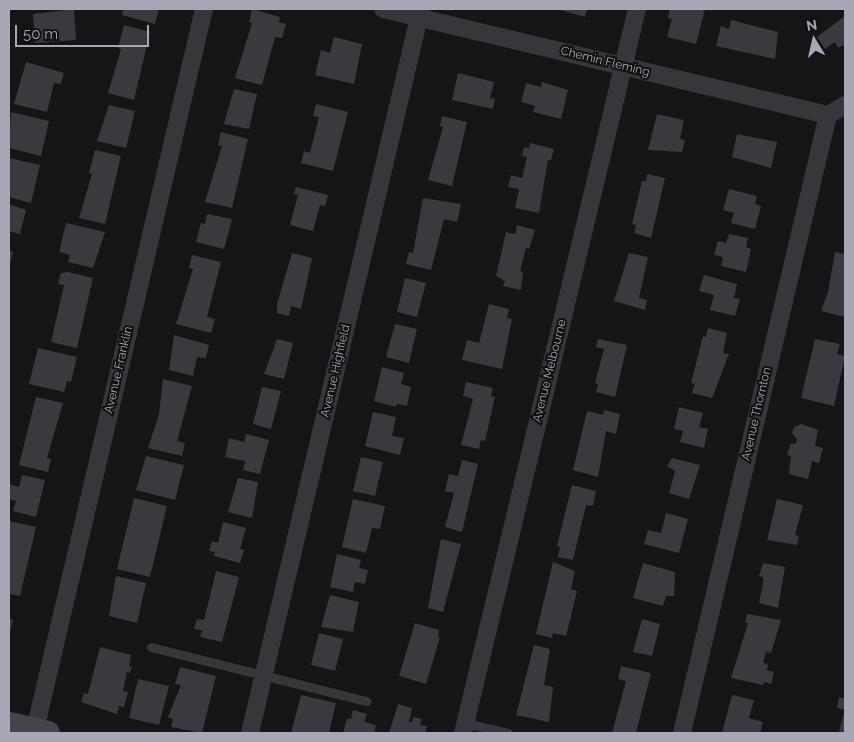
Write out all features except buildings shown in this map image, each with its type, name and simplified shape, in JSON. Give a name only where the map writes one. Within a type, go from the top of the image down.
[{"type":"street","name":"Avenue Franklin","points":[[41,732],[204,9]]},
{"type":"street","name":"Chemin Fleming","points":[[382,9],[420,13],[624,67],[828,116]]},
{"type":"street","name":"Avenue Melbourne","points":[[464,728],[638,9]]},
{"type":"street","name":"Avenue Highfield","points":[[250,733],[420,13]]},
{"type":"street","points":[[828,116],[845,105]]},
{"type":"street","name":"Avenue Thornton","points":[[682,733],[828,116]]},
{"type":"street","points":[[9,724],[41,732]]},
{"type":"lane","points":[[151,647],[366,701]]},
{"type":"lane","points":[[464,728],[508,733]]}]
